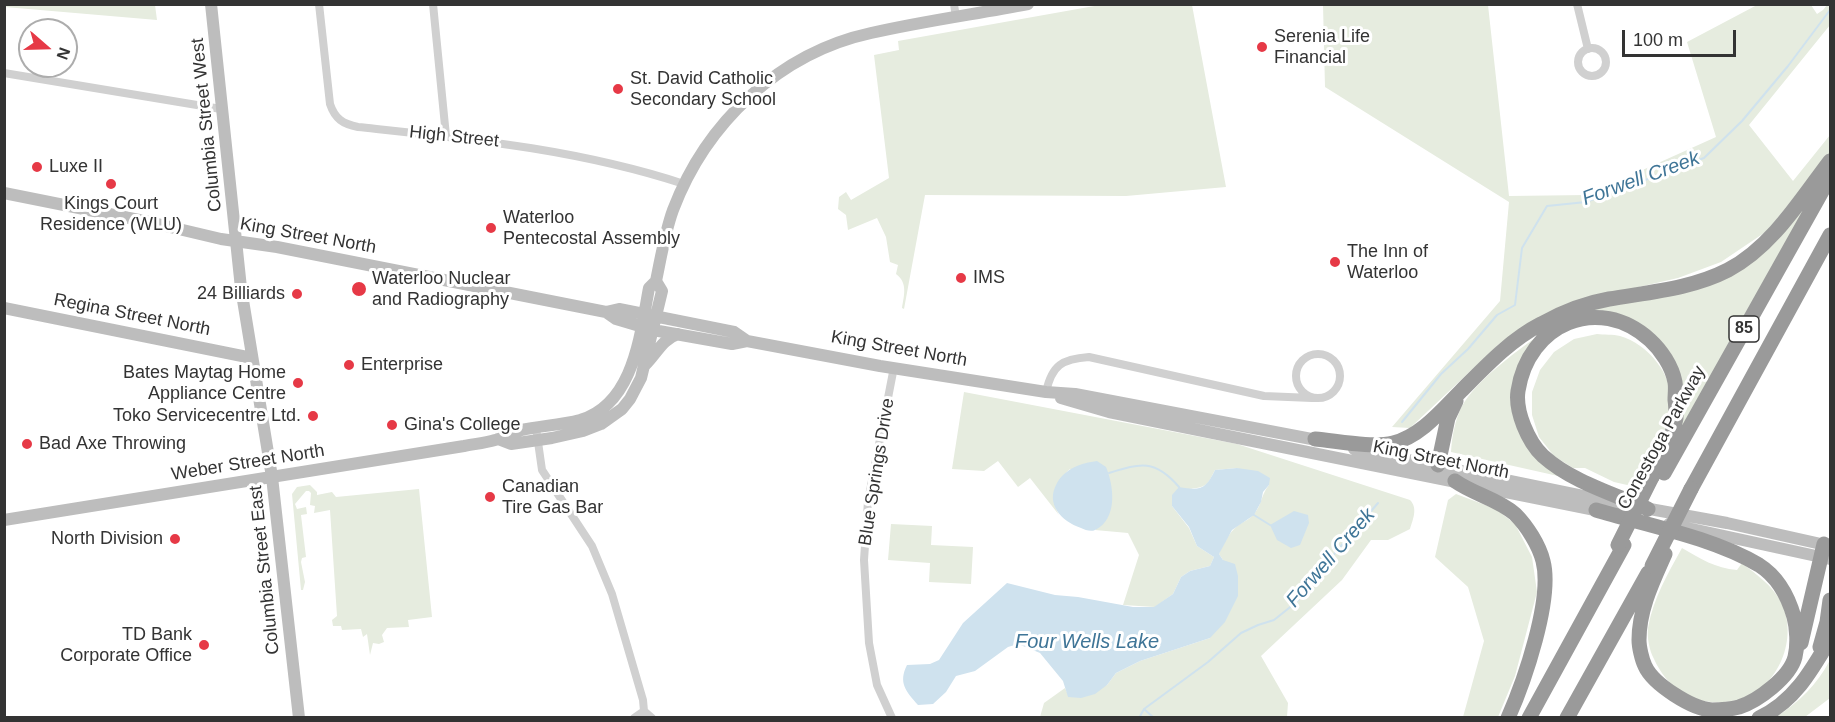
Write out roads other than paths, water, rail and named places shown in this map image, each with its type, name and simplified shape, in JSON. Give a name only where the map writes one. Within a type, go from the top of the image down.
[{"type":"highway","points":[[1316,439],[1383,444],[1399,441],[1420,429],[1437,415],[1516,340],[1538,325],[1564,312],[1606,299],[1685,286],[1728,270],[1763,245],[1830,161]]},
{"type":"highway","name":"Conestoga Parkway","points":[[1528,717],[1608,576],[1621,545],[1655,480],[1830,177]]},
{"type":"highway","name":"85","points":[[1568,717],[1830,235]]},
{"type":"highway","points":[[1648,509],[1568,472],[1542,455],[1524,427],[1516,401],[1520,376],[1532,353],[1546,335],[1573,320],[1605,318],[1638,329],[1661,350],[1675,381],[1676,417],[1655,480]]},
{"type":"highway","points":[[1438,465],[1448,418],[1455,402],[1472,380]]},
{"type":"highway","points":[[1455,481],[1516,515],[1534,540],[1543,562],[1545,581],[1536,638],[1508,717]]},
{"type":"highway","points":[[1691,489],[1641,614],[1638,642],[1645,668],[1664,688],[1685,701],[1709,710],[1738,707],[1763,694],[1786,674],[1804,634],[1826,551]]},
{"type":"highway","points":[[1596,510],[1711,544],[1760,566],[1784,590],[1790,602],[1796,626],[1795,656]]},
{"type":"highway","points":[[1815,665],[1827,622],[1830,600]]},
{"type":"highway","points":[[1759,717],[1781,706],[1796,691],[1830,639]]},
{"type":"main road","name":"Columbia Street West","points":[[212,4],[236,241]]},
{"type":"main road","name":"Weber Street North","points":[[4,520],[498,440],[509,433],[537,434],[591,428],[612,417],[630,399],[636,389],[644,366],[650,315],[649,288],[656,281],[669,221],[684,184],[708,142],[726,118],[750,95],[783,70],[826,48],[870,33],[1028,4]]},
{"type":"main road","name":"King Street North","points":[[4,193],[236,241],[606,312],[619,309],[650,315],[734,332],[747,341]]},
{"type":"main road","name":"Columbia Street East","points":[[236,241],[252,358],[272,477],[299,717]]},
{"type":"main road","name":"Regina Street North","points":[[4,308],[252,358]]},
{"type":"main road","name":"King Street North","points":[[606,312],[616,320],[647,328],[732,344],[747,341],[1046,392],[1075,394],[1316,439],[1373,453],[1727,523],[1826,551]]},
{"type":"main road","name":"Weber Street North","points":[[537,434],[581,420],[609,404],[628,374],[647,328]]},
{"type":"main road","points":[[644,366],[667,340],[678,334]]},
{"type":"main road","name":"King Street North","points":[[1046,392],[1076,404],[1109,412],[1596,510],[1826,551]]},
{"type":"street","name":"High Street","points":[[319,4],[330,104],[337,118],[349,125],[524,146],[641,170],[684,184]]},
{"type":"street","points":[[433,4],[446,136]]},
{"type":"street","points":[[954,4],[956,18]]},
{"type":"street","points":[[1577,4],[1588,49]]},
{"type":"street","points":[[4,73],[221,109]]},
{"type":"street","points":[[1046,392],[1052,374],[1060,364],[1072,358],[1089,357],[1264,396],[1311,398],[1322,398],[1337,389],[1340,374],[1335,361],[1321,354],[1307,356],[1297,368],[1295,375],[1299,389],[1311,398]]},
{"type":"street","name":"Blue Springs Drive","points":[[892,717],[877,685],[869,643],[864,560],[868,501],[894,367]]},
{"type":"street","points":[[537,434],[542,470],[592,546],[612,594],[643,700],[644,711],[652,717]]},
{"type":"street","points":[[634,717],[644,711]]},
{"type":"water","points":[[1097,461],[1106,467],[1111,483],[1112,502],[1108,518],[1102,525],[1090,531],[1074,525],[1061,516],[1054,505],[1053,498],[1057,483],[1069,470]]},
{"type":"water","name":"Four Wells Lake","points":[[1237,468],[1258,471],[1270,478],[1269,485],[1263,492],[1254,515],[1232,530],[1219,554],[1223,560],[1235,564],[1238,576],[1238,596],[1225,622],[1210,638],[1140,661],[1116,673],[1107,685],[1095,694],[1081,698],[1068,697],[1063,681],[1040,653],[1018,644],[1008,647],[975,671],[956,676],[946,692],[933,704],[918,705],[907,691],[903,677],[907,665],[930,664],[939,660],[963,623],[1007,583],[1055,595],[1133,607],[1154,607],[1173,594],[1181,577],[1190,571],[1210,566],[1214,557],[1197,546],[1189,527],[1172,506],[1172,495],[1179,487],[1193,489],[1202,487],[1209,481],[1215,470]]},
{"type":"water","points":[[1294,511],[1308,515],[1309,523],[1300,545],[1291,548],[1277,540],[1270,525]]},
{"type":"waterway","name":"Forwell Creek","points":[[1402,422],[1441,374],[1468,349],[1497,315],[1515,305],[1522,248],[1547,206],[1586,202],[1704,158],[1742,121],[1788,66],[1830,10]]},
{"type":"waterway","points":[[1109,473],[1130,467],[1147,466],[1162,472],[1179,487]]},
{"type":"waterway","name":"Forwell Creek","points":[[1139,718],[1144,709],[1208,662],[1241,633],[1274,620],[1294,604],[1309,589],[1335,553],[1378,503]]},
{"type":"waterway","points":[[1254,515],[1270,525]]},
{"type":"waterway","points":[[1144,709],[1154,718]]},
{"type":"place","name":"Serenia Life Financial","points":[[1262,47]]},
{"type":"place","name":"St. David Catholic Secondary School","points":[[618,89]]},
{"type":"place","name":"Luxe II","points":[[37,167]]},
{"type":"place","name":"Kings Court Residence (WLU)","points":[[111,184]]},
{"type":"place","name":"Waterloo Pentecostal Assembly","points":[[491,228]]},
{"type":"place","name":"The Inn of Waterloo","points":[[1335,262]]},
{"type":"place","name":"IMS","points":[[961,278]]},
{"type":"place","name":"Waterloo Nuclear and Radiography","points":[[359,289]]},
{"type":"place","name":"24 Billiards","points":[[297,294]]},
{"type":"place","name":"Enterprise","points":[[349,365]]},
{"type":"place","name":"Bates Maytag Home Appliance Centre","points":[[298,383]]},
{"type":"place","name":"Toko Servicecentre Ltd.","points":[[313,416]]},
{"type":"place","name":"Gina's College","points":[[392,425]]},
{"type":"place","name":"Bad Axe Throwing","points":[[27,444]]},
{"type":"place","name":"Canadian Tire Gas Bar","points":[[490,497]]},
{"type":"place","name":"North Division","points":[[175,539]]},
{"type":"place","name":"TD Bank Corporate Office","points":[[204,645]]}]
